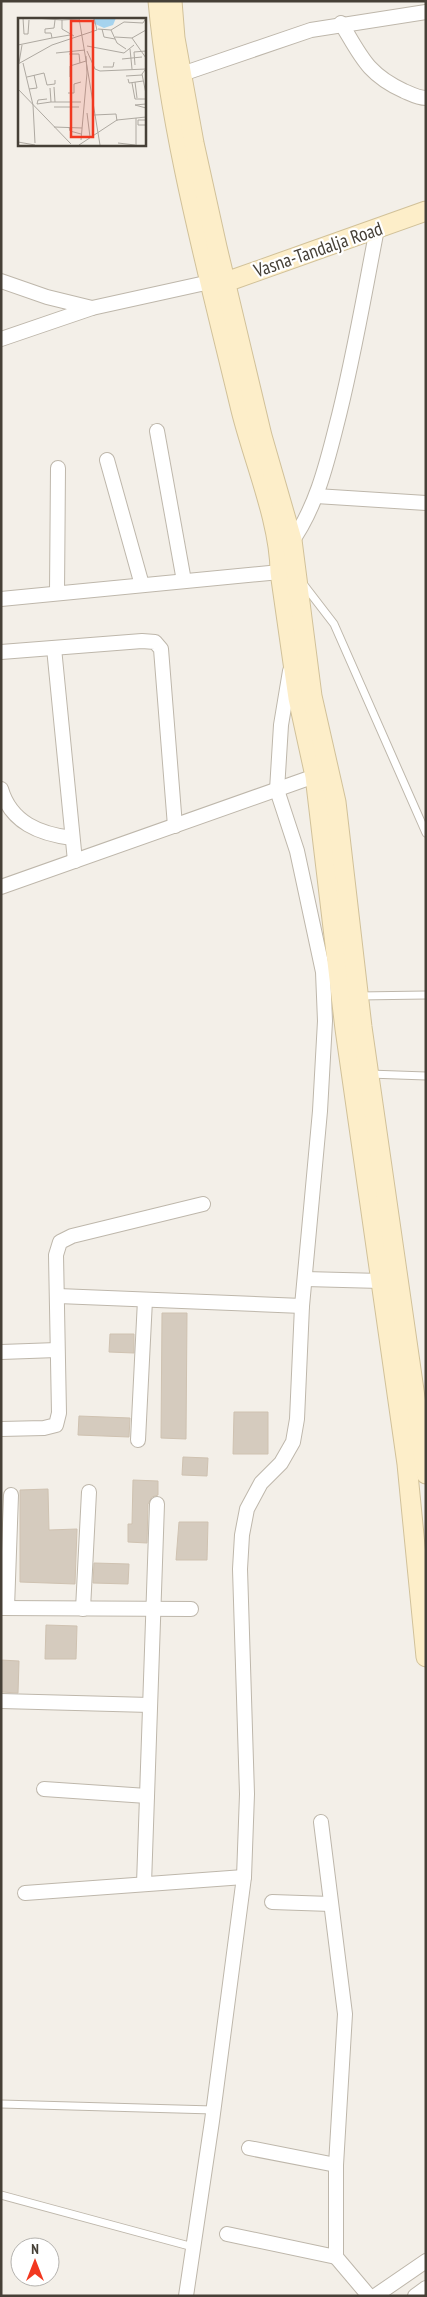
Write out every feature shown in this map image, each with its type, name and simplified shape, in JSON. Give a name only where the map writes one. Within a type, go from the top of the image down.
[{"type":"street","points":[[158,1],[161,40],[180,145],[292,540]]},
{"type":"street","points":[[172,1],[182,74],[218,282],[285,568],[336,802],[358,996],[426,1474]]},
{"type":"street","points":[[182,74],[311,30],[341,23],[426,12]]},
{"type":"street","points":[[341,23],[368,69],[388,84],[420,98],[426,98]]},
{"type":"street","name":"Vasna-Tandalja Road","points":[[218,282],[426,211]]},
{"type":"street","points":[[377,229],[345,393],[316,496],[292,540],[285,568],[292,658],[298,698],[315,776],[345,1029],[407,1464],[426,1657]]},
{"type":"street","points":[[1,282],[47,297],[92,308]]},
{"type":"street","points":[[1,339],[92,308],[218,282]]},
{"type":"street","points":[[157,431],[184,581]]},
{"type":"street","points":[[107,460],[142,585]]},
{"type":"street","points":[[57,593],[58,468]]},
{"type":"street","points":[[316,496],[426,503]]},
{"type":"street","points":[[1,599],[184,581],[285,568]]},
{"type":"street","points":[[1,652],[142,641],[155,642],[161,649],[175,826]]},
{"type":"street","points":[[54,648],[75,861]]},
{"type":"street","points":[[186,2296],[244,1877],[247,1794],[240,1569],[242,1535],[247,1509],[261,1483],[281,1463],[293,1442],[297,1419],[302,1306],[320,1111],[325,1021],[323,972],[297,851],[277,790],[281,725],[292,658]]},
{"type":"street","points":[[1,886],[315,776]]},
{"type":"street","points":[[1,789],[4,799],[31,827],[49,835],[72,838]]},
{"type":"street","points":[[1,1429],[44,1428],[56,1425],[59,1413],[56,1254],[60,1242],[72,1236],[203,1204]]},
{"type":"street","points":[[305,1280],[381,1281]]},
{"type":"street","points":[[58,1296],[302,1306]]},
{"type":"street","points":[[138,1440],[145,1300]]},
{"type":"street","points":[[1,1352],[57,1350]]},
{"type":"street","points":[[83,1609],[89,1492]]},
{"type":"street","points":[[11,1495],[4,1608],[191,1609]]},
{"type":"street","points":[[144,1884],[158,1504]]},
{"type":"street","points":[[1,1701],[150,1705]]},
{"type":"street","points":[[44,1789],[147,1796]]},
{"type":"street","points":[[321,1822],[345,2014],[336,2166],[336,2257]]},
{"type":"street","points":[[26,1893],[244,1877]]},
{"type":"street","points":[[272,1902],[331,1904]]},
{"type":"street","points":[[249,2148],[336,2166]]},
{"type":"street","points":[[227,2234],[336,2257],[369,2296]]},
{"type":"street","points":[[375,2296],[426,2261]]},
{"type":"street","points":[[415,2296],[426,2288]]},
{"type":"lane","points":[[285,568],[334,624],[426,832]]},
{"type":"lane","points":[[358,996],[426,995]]},
{"type":"lane","points":[[369,1074],[426,1076]]},
{"type":"lane","points":[[1,2104],[213,2110]]},
{"type":"lane","points":[[1,2195],[194,2247]]},
{"type":"building","points":[[162,1313],[187,1313],[186,1439],[161,1438]]},
{"type":"building","points":[[110,1334],[134,1334],[134,1353],[109,1352]]},
{"type":"building","points":[[234,1412],[268,1412],[268,1454],[233,1454]]},
{"type":"building","points":[[79,1416],[130,1418],[129,1437],[78,1435]]},
{"type":"building","points":[[183,1457],[208,1458],[207,1476],[182,1475]]},
{"type":"building","points":[[133,1480],[158,1481],[158,1495],[152,1497],[148,1504],[147,1543],[128,1542],[128,1524],[132,1524]]},
{"type":"building","points":[[48,1489],[49,1530],[77,1529],[75,1584],[20,1582],[20,1490]]},
{"type":"building","points":[[179,1522],[208,1522],[207,1560],[176,1560]]},
{"type":"building","points":[[94,1563],[129,1564],[128,1584],[93,1583]]},
{"type":"building","points":[[46,1625],[77,1626],[76,1659],[45,1659]]},
{"type":"building","points":[[1,1660],[19,1661],[18,1693],[1,1692]]}]
